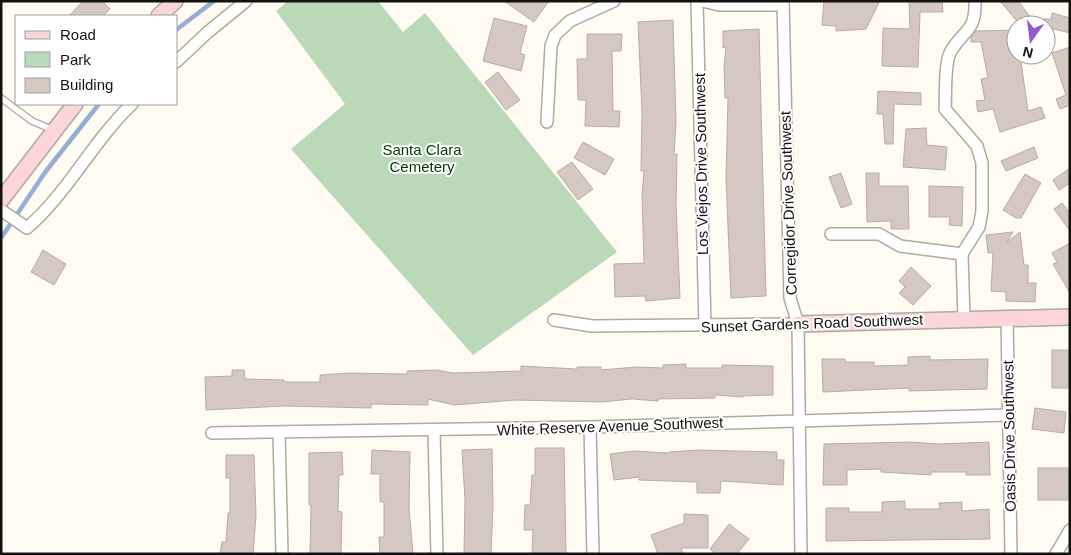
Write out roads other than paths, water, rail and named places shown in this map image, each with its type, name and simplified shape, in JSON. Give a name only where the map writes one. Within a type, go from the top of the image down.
[{"type":"street","points":[[160,15],[175,1]]},
{"type":"street","points":[[178,60],[208,32],[246,1]]},
{"type":"street","points":[[547,122],[551,46],[555,35],[570,21],[614,1]]},
{"type":"street","name":"Los Viejos Drive Southwest","points":[[697,1],[705,327]]},
{"type":"street","points":[[702,1],[719,5],[783,3]]},
{"type":"street","points":[[964,319],[962,254],[979,227],[982,211],[982,164],[977,146],[945,109],[950,53],[973,25],[975,1]]},
{"type":"street","name":"Corregidor Drive Southwest","points":[[783,3],[790,298],[798,324],[798,420],[802,554]]},
{"type":"street","points":[[74,105],[54,130],[2,207],[27,228],[39,217],[82,162],[131,105]]},
{"type":"street","points":[[831,234],[879,234],[900,246],[962,254]]},
{"type":"street","name":"Sunset Gardens Road Southwest","points":[[554,320],[592,326],[705,327],[1070,317]]},
{"type":"street","name":"Oasis Drive Southwest","points":[[1007,318],[1012,554]]},
{"type":"street","name":"White Reserve Avenue Southwest","points":[[212,434],[590,427],[1008,415]]},
{"type":"street","points":[[590,427],[593,554]]},
{"type":"street","points":[[434,430],[437,554]]},
{"type":"street","points":[[279,433],[282,554]]},
{"type":"street","points":[[1056,554],[1070,530]]},
{"type":"lane","points":[[1,98],[32,121],[54,130]]},
{"type":"waterway","points":[[178,28],[214,1]]},
{"type":"waterway","points":[[1,238],[46,171],[98,105]]},
{"type":"park label","name":"Santa Clara Cemetery","points":[[422,158]]}]
